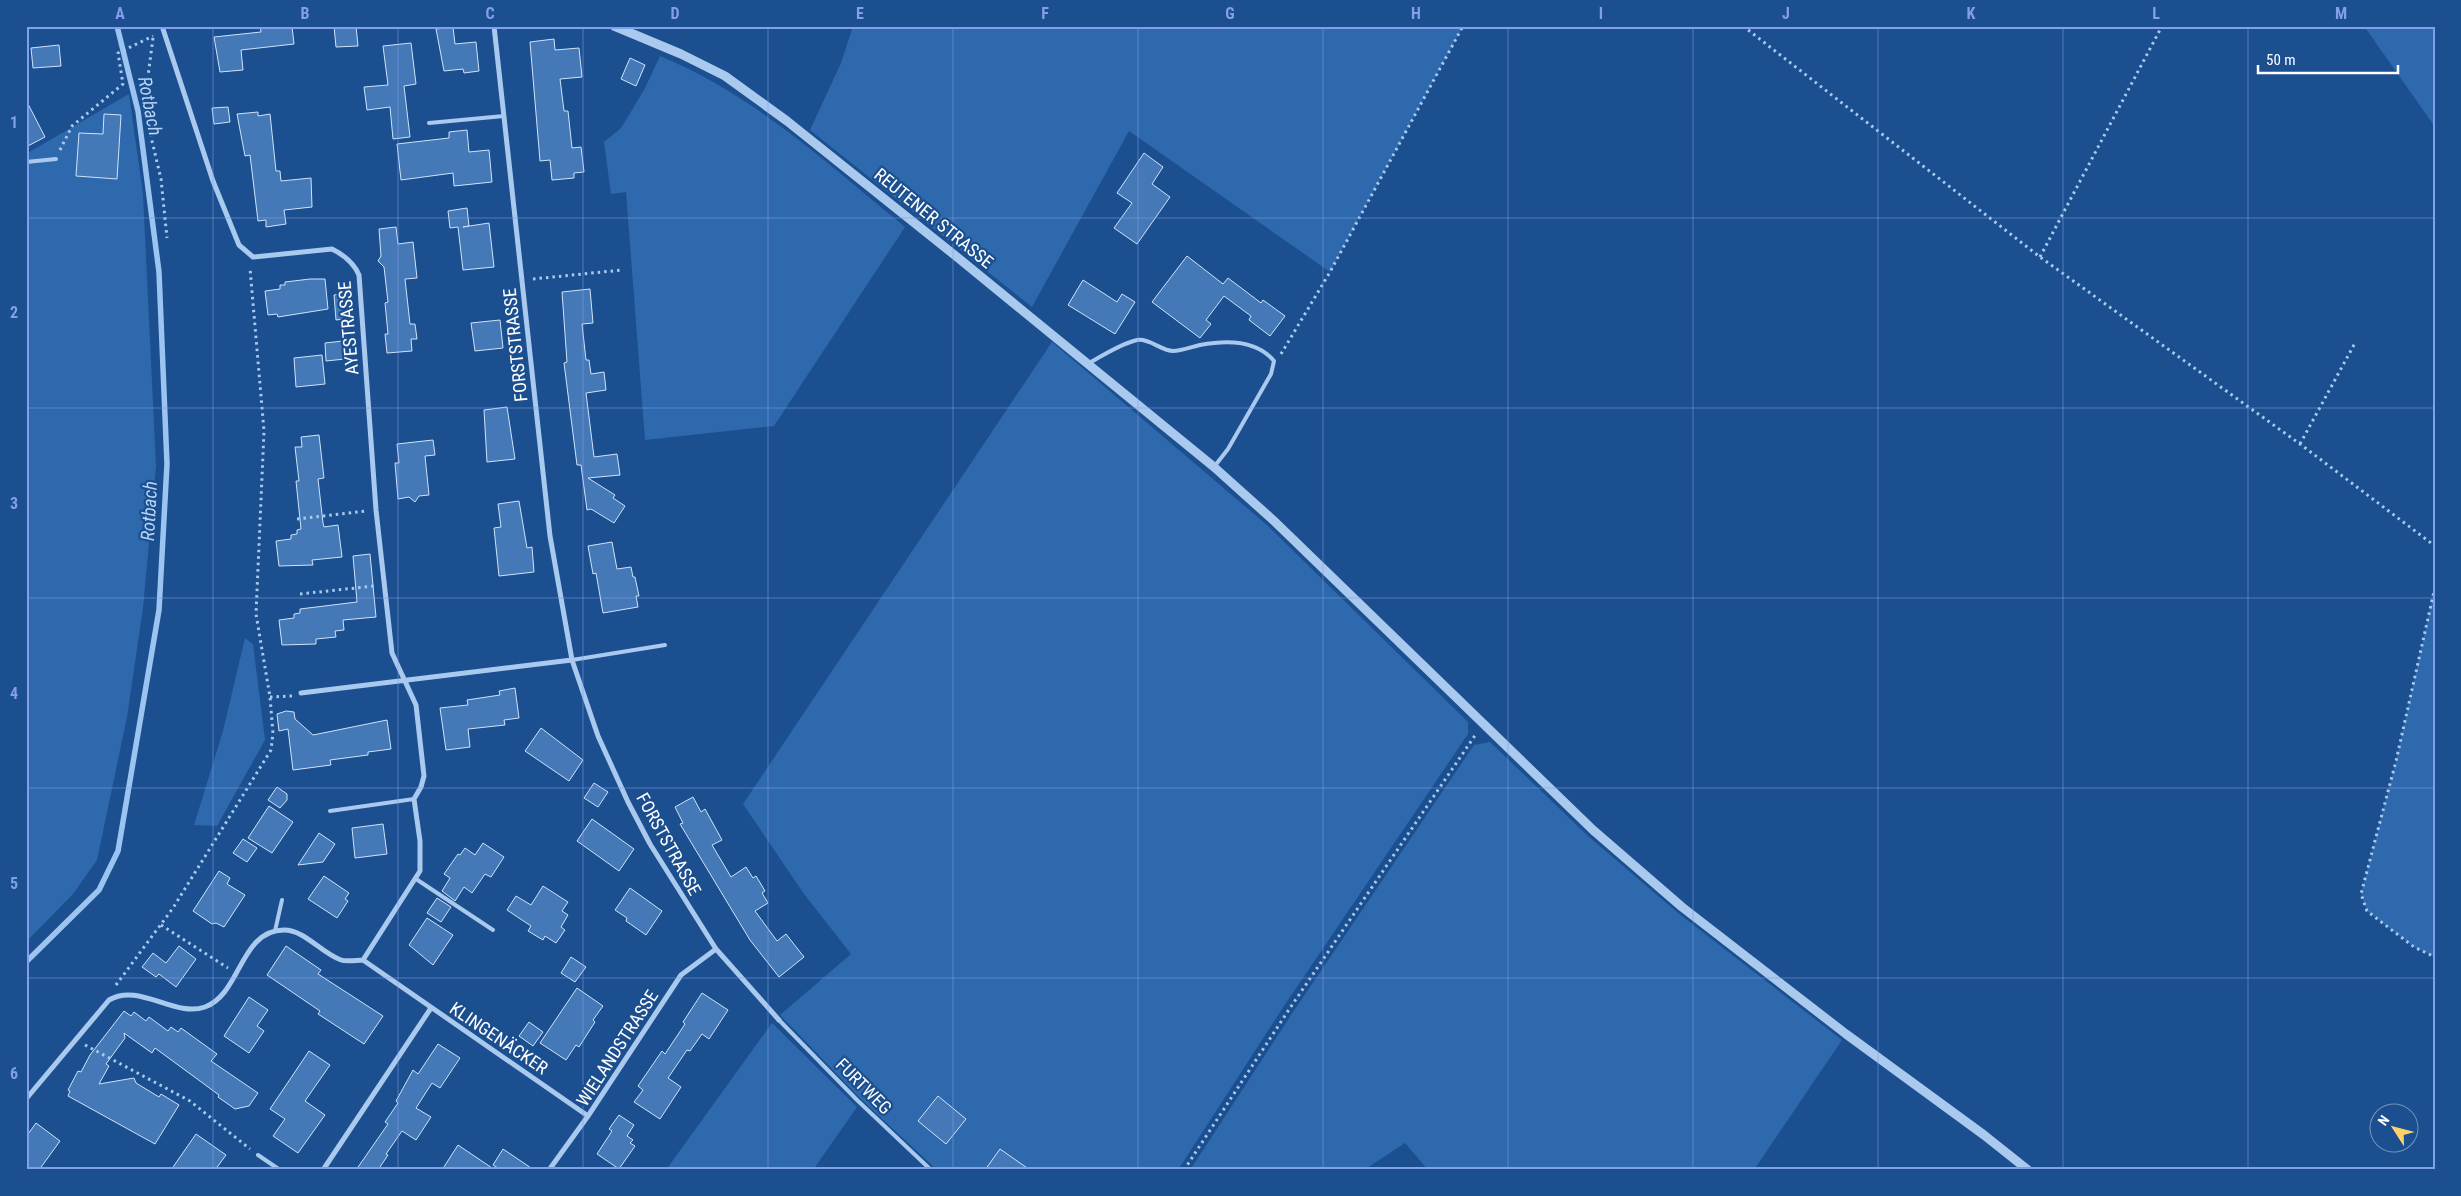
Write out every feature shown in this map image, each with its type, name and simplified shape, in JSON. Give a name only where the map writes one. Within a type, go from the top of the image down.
[{"type":"street","points":[[162,26],[213,181],[239,245],[253,257]]},
{"type":"street","name":"FORSTSTRASSE","points":[[494,26],[550,536],[572,660],[598,736],[628,802],[674,884],[716,950],[779,1020]]},
{"type":"street","name":"REUTENER STRASSE","points":[[614,26],[681,54],[725,76],[787,121],[1089,363],[1214,467],[1273,520],[1593,830],[1682,908],[2028,1170]]},
{"type":"street","name":"AYESTRASSE","points":[[253,257],[332,249],[341,253],[355,266],[359,275],[376,510],[392,653],[416,705],[424,776],[421,787],[414,799],[421,865],[416,879],[363,960]]},
{"type":"street","points":[[301,693],[406,682],[572,660]]},
{"type":"street","points":[[26,1099],[104,1005],[116,996],[130,994],[177,1006],[205,1007],[222,994],[257,941],[265,934],[275,931],[296,932],[341,960],[363,960],[431,1008]]},
{"type":"street","name":"WIELANDSTRASSE","points":[[549,1170],[588,1116],[681,976],[716,950]]},
{"type":"street","name":"KLINGENÄCKER","points":[[323,1170],[431,1008],[588,1116]]},
{"type":"lane","points":[[429,123],[504,116]]},
{"type":"lane","points":[[26,162],[56,159]]},
{"type":"lane","points":[[1089,363],[1125,344],[1140,339],[1173,352],[1201,345],[1234,342],[1254,345],[1266,351],[1274,361],[1271,374],[1228,449],[1214,467]]},
{"type":"lane","points":[[572,660],[665,645]]},
{"type":"lane","points":[[330,812],[414,799]]},
{"type":"lane","points":[[416,879],[493,930]]},
{"type":"lane","points":[[275,931],[282,900]]},
{"type":"lane","name":"FURTWEG","points":[[779,1020],[857,1100],[931,1170]]},
{"type":"lane","points":[[258,1155],[280,1170]]},
{"type":"path","points":[[1274,361],[1284,352],[1330,272],[1463,26]]},
{"type":"path","points":[[1743,26],[2040,257],[2300,444],[2435,546]]},
{"type":"path","points":[[2040,257],[2162,26]]},
{"type":"path","points":[[153,35],[144,107],[161,179],[167,238]]},
{"type":"path","points":[[56,159],[72,126],[123,84],[118,53],[147,39]]},
{"type":"path","points":[[116,996],[116,985],[161,926],[271,750],[273,733],[270,697],[256,614],[264,431],[250,271],[253,257]]},
{"type":"path","points":[[522,280],[622,270]]},
{"type":"path","points":[[2300,444],[2356,344]]},
{"type":"path","points":[[297,519],[351,512]]},
{"type":"path","points":[[300,594],[385,585]]},
{"type":"path","points":[[2435,587],[2396,761],[2361,894],[2367,911],[2414,947],[2435,957]]},
{"type":"path","points":[[270,697],[282,696]]},
{"type":"path","points":[[1184,1170],[1290,1008],[1483,723]]},
{"type":"path","points":[[161,926],[236,973]]},
{"type":"path","points":[[76,1040],[190,1101],[258,1155]]},
{"type":"shaded area","points":[[853,26],[1463,26],[1330,272],[1129,131],[1032,307],[810,130],[841,63]]},
{"type":"shaded area","points":[[2364,26],[2435,26],[2435,127]]},
{"type":"shaded area","points":[[660,56],[727,90],[758,110],[818,155],[905,227],[774,426],[645,440],[626,192],[611,194],[604,142],[621,128],[644,90]]},
{"type":"shaded area","points":[[129,94],[143,194],[156,466],[143,608],[127,717],[97,860],[73,894],[26,942],[26,154]]},
{"type":"shaded area","points":[[1052,342],[1267,525],[1468,722],[1468,734],[1284,1006],[1178,1170],[937,1170],[862,1100],[780,1015],[851,954],[804,894],[743,804]]},
{"type":"shaded area","points":[[2435,587],[2435,957],[2414,947],[2367,911],[2361,894],[2396,761]]},
{"type":"shaded area","points":[[245,638],[253,644],[265,740],[217,826],[194,825],[223,731]]},
{"type":"shaded area","points":[[1490,742],[1588,836],[1678,913],[1842,1040],[1754,1170],[1428,1170],[1405,1143],[1364,1170],[1190,1170],[1291,1015],[1474,745]]},
{"type":"shaded area","points":[[772,1023],[857,1107],[813,1170],[666,1170]]},
{"type":"building","points":[[260,26],[292,26],[294,44],[241,50],[243,70],[220,72],[214,37],[261,32]]},
{"type":"building","points":[[334,26],[356,26],[358,46],[336,47]]},
{"type":"building","points":[[453,27],[455,44],[476,42],[479,71],[464,73],[463,69],[444,71],[436,29]]},
{"type":"building","points":[[554,39],[555,50],[579,48],[582,77],[560,79],[564,111],[568,111],[572,148],[581,147],[584,172],[574,173],[574,178],[552,180],[550,160],[540,161],[530,42]]},
{"type":"building","points":[[411,43],[416,84],[404,86],[410,137],[393,139],[390,107],[367,110],[364,87],[388,85],[383,46]]},
{"type":"building","points":[[59,45],[61,66],[33,68],[31,48]]},
{"type":"building","points":[[630,58],[645,65],[636,86],[621,79]]},
{"type":"building","points":[[26,100],[45,137],[26,147]]},
{"type":"building","points":[[228,107],[230,122],[214,124],[212,108]]},
{"type":"building","points":[[258,112],[258,116],[270,114],[276,171],[280,171],[281,181],[311,178],[312,207],[284,210],[286,224],[266,227],[266,220],[258,221],[250,155],[245,156],[237,114]]},
{"type":"building","points":[[104,114],[121,115],[117,179],[76,176],[79,133],[103,134]]},
{"type":"building","points":[[467,130],[469,152],[489,150],[492,182],[454,186],[453,173],[401,180],[397,144],[449,138],[449,132]]},
{"type":"building","points":[[1144,153],[1163,167],[1152,184],[1170,197],[1137,244],[1114,228],[1132,203],[1117,193]]},
{"type":"building","points":[[467,208],[469,226],[463,227],[489,223],[494,267],[463,270],[458,227],[450,228],[448,211]]},
{"type":"building","points":[[396,227],[398,244],[413,242],[417,278],[405,279],[410,324],[415,324],[417,339],[411,339],[412,351],[387,353],[385,334],[388,334],[385,303],[388,302],[384,267],[378,261],[381,256],[379,229]]},
{"type":"building","points":[[1187,256],[1223,284],[1228,278],[1261,303],[1263,300],[1285,316],[1270,336],[1249,320],[1251,316],[1224,296],[1206,320],[1211,324],[1200,338],[1152,302]]},
{"type":"building","points":[[325,279],[328,309],[278,317],[277,314],[268,315],[265,291],[280,289],[280,285],[285,285],[285,282]]},
{"type":"building","points":[[1083,280],[1117,302],[1122,294],[1135,302],[1115,334],[1068,305]]},
{"type":"building","points":[[590,289],[593,323],[582,324],[586,360],[589,360],[591,374],[604,372],[606,390],[586,393],[594,457],[617,454],[620,475],[588,478],[615,495],[613,498],[625,506],[614,523],[591,509],[587,510],[581,465],[577,465],[564,363],[567,362],[562,292]]},
{"type":"building","points":[[350,293],[352,318],[336,320],[334,295]]},
{"type":"building","points":[[500,320],[503,348],[475,351],[471,323]]},
{"type":"building","points":[[343,341],[345,359],[326,361],[325,343]]},
{"type":"building","points":[[322,355],[325,384],[296,387],[294,358]]},
{"type":"building","points":[[507,407],[515,459],[487,462],[484,410]]},
{"type":"building","points":[[319,435],[324,478],[318,479],[323,523],[324,527],[338,525],[342,557],[312,560],[313,565],[279,566],[276,541],[291,539],[291,535],[297,534],[297,530],[301,529],[296,481],[299,481],[295,447],[302,447],[301,437]]},
{"type":"building","points":[[433,440],[435,455],[425,456],[429,495],[419,496],[415,502],[409,497],[398,499],[395,463],[399,463],[397,444]]},
{"type":"building","points":[[519,501],[527,548],[532,547],[534,572],[499,576],[494,528],[501,527],[498,504]]},
{"type":"building","points":[[612,542],[617,569],[631,567],[633,577],[635,577],[639,596],[636,596],[638,607],[603,613],[596,573],[593,574],[588,546]]},
{"type":"building","points":[[370,554],[376,617],[343,620],[344,630],[335,631],[336,637],[316,639],[316,644],[282,645],[279,620],[294,618],[294,614],[300,613],[300,609],[357,602],[353,556]]},
{"type":"building","points":[[515,688],[519,718],[504,720],[505,725],[468,729],[470,747],[446,750],[440,708],[468,705],[467,700],[500,695],[499,691]]},
{"type":"building","points":[[286,711],[294,712],[295,719],[313,735],[387,720],[391,749],[368,752],[368,755],[330,760],[331,765],[293,770],[288,729],[279,731],[277,714]]},
{"type":"building","points":[[541,728],[583,760],[569,781],[525,751]]},
{"type":"building","points":[[594,783],[608,792],[598,807],[584,798]]},
{"type":"building","points":[[277,787],[287,794],[287,800],[280,808],[268,800]]},
{"type":"building","points":[[693,797],[701,812],[705,809],[722,840],[712,845],[731,877],[746,867],[753,878],[756,876],[765,891],[762,893],[768,903],[755,911],[777,941],[786,934],[804,957],[779,977],[750,940],[680,824],[683,823],[675,807]]},
{"type":"building","points":[[269,806],[293,822],[272,853],[248,838]]},
{"type":"building","points":[[592,819],[634,849],[619,871],[577,841]]},
{"type":"building","points":[[383,824],[387,854],[355,858],[352,828]]},
{"type":"building","points":[[319,833],[335,844],[323,862],[298,865]]},
{"type":"building","points":[[243,839],[257,848],[247,862],[233,853]]},
{"type":"building","points":[[483,843],[504,857],[491,877],[485,874],[472,893],[464,887],[455,901],[442,891],[450,878],[444,874],[458,854],[460,855],[465,848],[475,855]]},
{"type":"building","points":[[219,871],[230,878],[227,884],[245,895],[224,927],[216,923],[212,924],[193,911]]},
{"type":"building","points":[[324,876],[349,893],[345,899],[348,901],[337,918],[308,899]]},
{"type":"building","points":[[543,886],[568,902],[562,911],[568,915],[561,927],[565,930],[556,943],[545,936],[543,940],[528,931],[531,926],[507,910],[516,896],[531,905]]},
{"type":"building","points":[[630,888],[662,911],[646,935],[626,921],[627,918],[615,910]]},
{"type":"building","points":[[437,898],[451,907],[441,922],[427,913]]},
{"type":"building","points":[[427,918],[453,935],[433,965],[409,945]]},
{"type":"building","points":[[179,946],[196,959],[176,987],[159,974],[156,977],[142,967],[153,953],[166,963]]},
{"type":"building","points":[[286,946],[321,970],[318,974],[383,1016],[364,1044],[318,1014],[320,1011],[267,975]]},
{"type":"building","points":[[571,957],[586,967],[575,982],[561,973]]},
{"type":"building","points":[[577,988],[603,1006],[593,1020],[595,1022],[579,1047],[576,1045],[566,1060],[540,1043]]},
{"type":"building","points":[[702,993],[728,1010],[709,1039],[702,1034],[690,1051],[687,1050],[668,1078],[681,1087],[660,1119],[634,1102],[643,1090],[638,1086],[662,1051],[665,1054],[685,1024],[683,1022]]},
{"type":"building","points":[[249,997],[268,1010],[257,1026],[264,1031],[249,1053],[224,1036]]},
{"type":"building","points":[[124,1011],[131,1016],[134,1012],[146,1021],[149,1017],[168,1031],[171,1027],[178,1032],[181,1028],[217,1054],[211,1061],[258,1093],[249,1106],[235,1109],[155,1048],[152,1053],[124,1033],[125,1038],[106,1064],[109,1066],[99,1084],[134,1078],[136,1083],[159,1097],[161,1094],[179,1105],[155,1144],[68,1096],[70,1091],[68,1090],[78,1071],[81,1072],[90,1055]]},
{"type":"building","points":[[529,1022],[543,1032],[533,1046],[519,1036]]},
{"type":"building","points":[[438,1044],[460,1058],[440,1088],[432,1083],[416,1108],[431,1117],[416,1140],[402,1131],[386,1154],[388,1155],[378,1170],[356,1170],[388,1124],[385,1122],[398,1103],[396,1101],[413,1070],[418,1074]]},
{"type":"building","points":[[309,1051],[330,1065],[305,1101],[325,1115],[298,1153],[273,1136],[285,1119],[270,1109]]},
{"type":"building","points":[[938,1096],[966,1119],[946,1144],[918,1121]]},
{"type":"building","points":[[619,1115],[634,1125],[627,1136],[633,1140],[630,1143],[635,1146],[619,1169],[597,1154],[612,1131],[609,1129]]},
{"type":"building","points":[[36,1123],[60,1141],[39,1170],[26,1170],[26,1137]]},
{"type":"building","points":[[196,1134],[226,1155],[215,1170],[171,1170]]},
{"type":"building","points":[[458,1145],[495,1170],[442,1170]]},
{"type":"building","points":[[503,1149],[534,1170],[501,1170],[493,1165]]},
{"type":"building","points":[[1000,1149],[1030,1170],[985,1170]]},
{"type":"waterway","name":"Rotbach","points":[[26,962],[99,890],[118,851],[159,610],[167,464],[159,272],[138,111],[117,26]]}]
